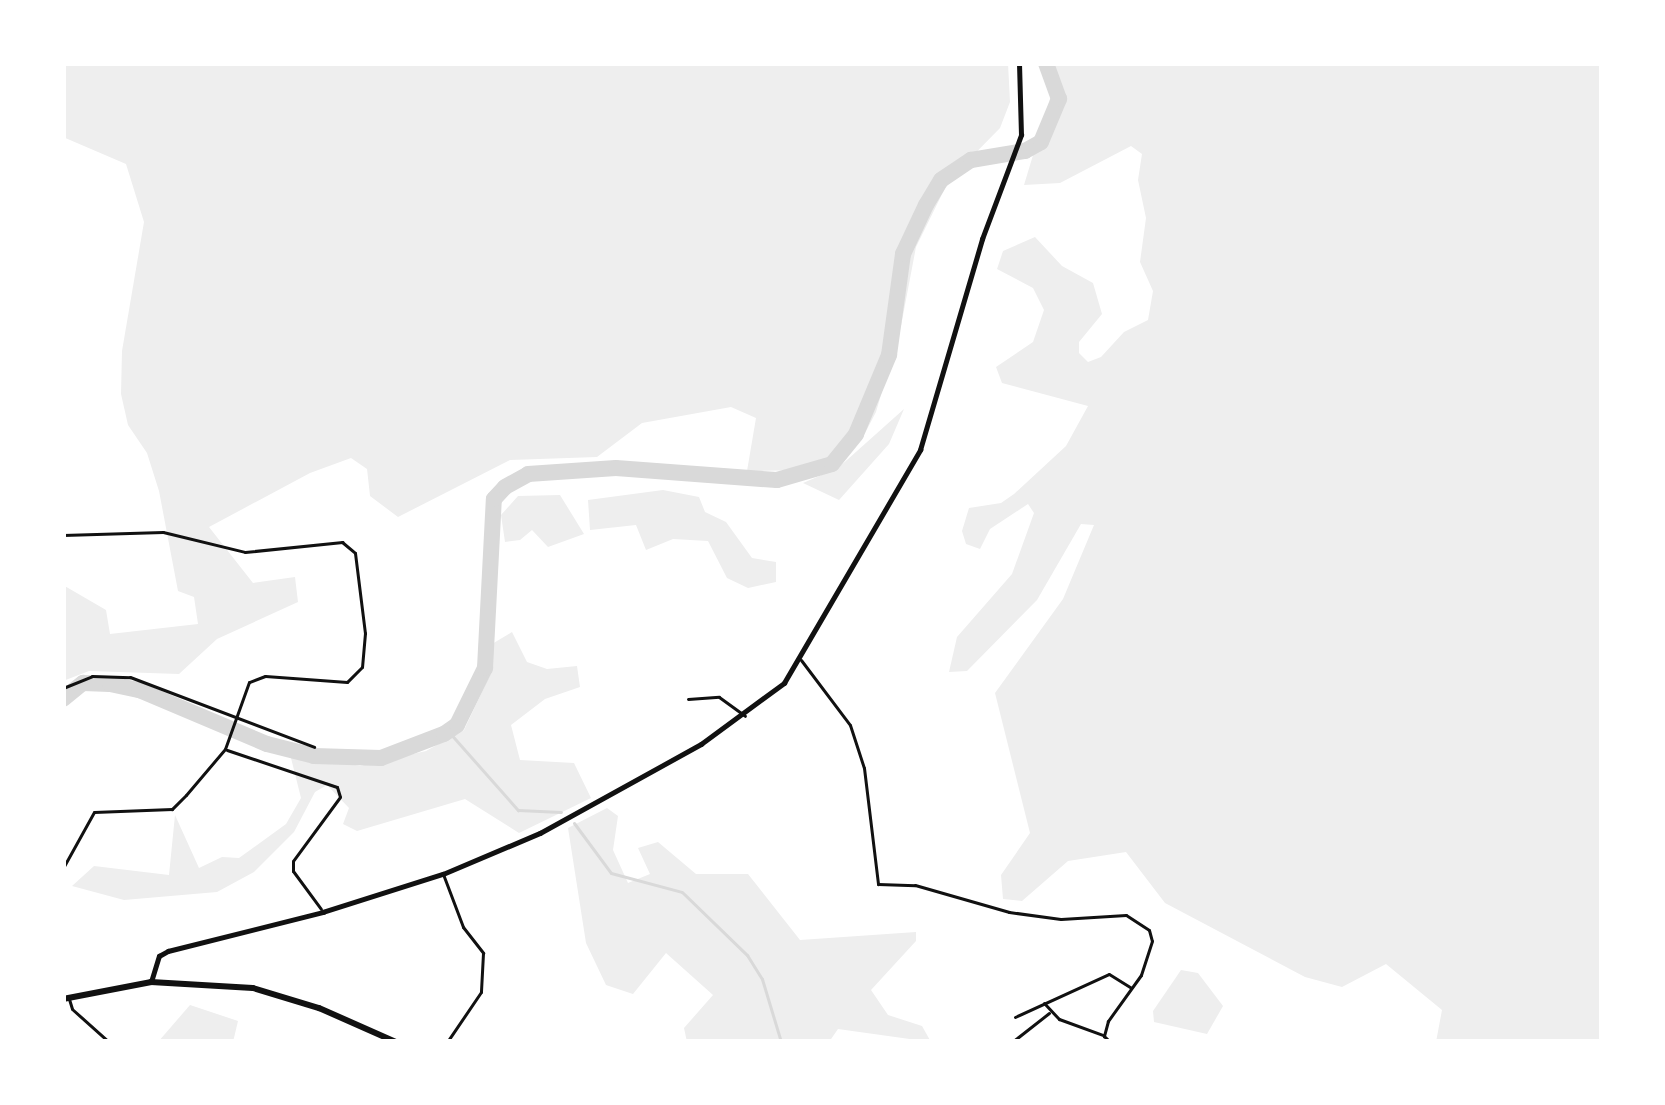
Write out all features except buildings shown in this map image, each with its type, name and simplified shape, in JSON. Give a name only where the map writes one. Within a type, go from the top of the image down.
[{"type":"highway","points":[[66,998],[151,982],[277,994],[396,1042]]},
{"type":"main road","points":[[151,982],[160,956],[168,951],[323,912],[443,874],[540,833],[745,716],[784,682],[920,450],[968,283],[1021,135],[1019,63]]},
{"type":"street","points":[[63,535],[163,532],[245,551],[332,540],[350,546],[364,596],[360,672],[339,683],[254,679],[225,749],[172,809],[89,816],[70,865],[63,868]]},
{"type":"street","points":[[800,658],[850,725],[864,768],[878,884],[915,885],[1009,912],[1061,919],[1113,914],[1142,921],[1152,941],[1132,989],[1104,1036]]},
{"type":"street","points":[[63,688],[92,676],[130,676],[233,721],[314,747]]},
{"type":"street","points":[[688,699],[719,697],[745,716]]},
{"type":"street","points":[[225,749],[330,780],[337,787],[340,796],[293,861],[303,888],[323,912]]},
{"type":"street","points":[[443,874],[463,927],[483,952],[481,992],[447,1042]]},
{"type":"street","points":[[1015,1016],[1109,974],[1132,989]]},
{"type":"street","points":[[66,998],[109,1042]]},
{"type":"street","points":[[1044,1003],[1050,1012],[1110,1042]]},
{"type":"street","points":[[1012,1042],[1050,1012]]},
{"type":"shaded area","points":[[63,63],[1008,63],[1010,102],[1000,128],[949,180],[916,247],[901,326],[876,412],[864,435],[809,470],[747,471],[756,418],[731,407],[642,423],[597,457],[510,460],[398,517],[370,496],[367,469],[351,458],[310,473],[209,527],[253,583],[295,577],[298,602],[217,639],[179,674],[89,671],[63,681],[63,585],[106,610],[110,634],[198,624],[194,597],[178,591],[159,491],[147,453],[128,425],[121,394],[122,351],[144,222],[126,164],[63,137]]},
{"type":"shaded area","points":[[1048,63],[1602,63],[1602,1042],[1436,1042],[1442,1010],[1386,964],[1342,987],[1305,977],[1165,903],[1126,852],[1068,861],[1022,901],[1003,899],[1001,875],[1030,833],[995,693],[1063,599],[1094,525],[1081,524],[1037,600],[967,671],[949,672],[957,637],[1012,574],[1034,513],[1028,504],[990,529],[980,549],[966,544],[962,531],[969,508],[1001,503],[1014,494],[1066,446],[1088,406],[1002,383],[996,367],[1033,342],[1044,310],[1033,288],[997,269],[1003,251],[1035,237],[1062,266],[1093,283],[1102,314],[1079,342],[1079,353],[1088,362],[1101,357],[1124,332],[1148,320],[1153,291],[1140,262],[1146,218],[1138,180],[1142,154],[1131,146],[1060,183],[1024,185],[1053,89]]},
{"type":"shaded area","points":[[904,409],[889,444],[839,500],[803,483],[838,468]]},
{"type":"shaded area","points":[[663,490],[699,497],[705,512],[726,522],[752,558],[776,562],[776,582],[748,588],[727,578],[708,541],[673,539],[646,550],[636,525],[590,530],[588,500]]},
{"type":"shaded area","points":[[560,495],[584,534],[548,547],[532,530],[520,540],[505,542],[501,515],[518,496]]},
{"type":"shaded area","points":[[512,632],[527,662],[547,669],[577,666],[580,687],[545,699],[511,725],[520,760],[574,763],[591,798],[519,833],[465,799],[357,831],[343,824],[349,808],[327,785],[315,792],[294,832],[254,872],[217,892],[124,900],[72,886],[94,866],[169,875],[175,815],[199,868],[222,857],[239,858],[286,824],[301,798],[289,750],[360,766],[426,751],[464,730],[491,673],[492,644]]},
{"type":"shaded area","points":[[607,808],[618,816],[613,850],[628,883],[650,874],[638,848],[658,842],[696,874],[748,874],[800,940],[916,932],[916,941],[871,990],[888,1015],[922,1026],[931,1042],[838,1029],[829,1042],[687,1042],[684,1028],[713,995],[666,953],[633,994],[606,985],[586,943],[568,828]]},
{"type":"shaded area","points":[[1181,970],[1198,973],[1223,1006],[1207,1034],[1154,1022],[1153,1011]]},
{"type":"shaded area","points":[[190,1005],[238,1021],[233,1042],[158,1042]]},
{"type":"waterway","points":[[63,699],[83,683],[139,690],[267,744],[314,756],[381,758],[444,734],[457,725],[485,668],[494,499],[528,474],[616,468],[777,480],[832,464],[856,434],[889,355],[903,254],[926,205],[941,180],[971,160],[1025,151],[1041,142],[1059,99],[1046,63]]},
{"type":"waterway","points":[[448,731],[518,810],[561,812]]},
{"type":"waterway","points":[[574,823],[611,873],[682,892],[747,955],[762,979],[781,1042]]},
{"type":"waterway","points":[[816,1042],[838,1042]]}]
